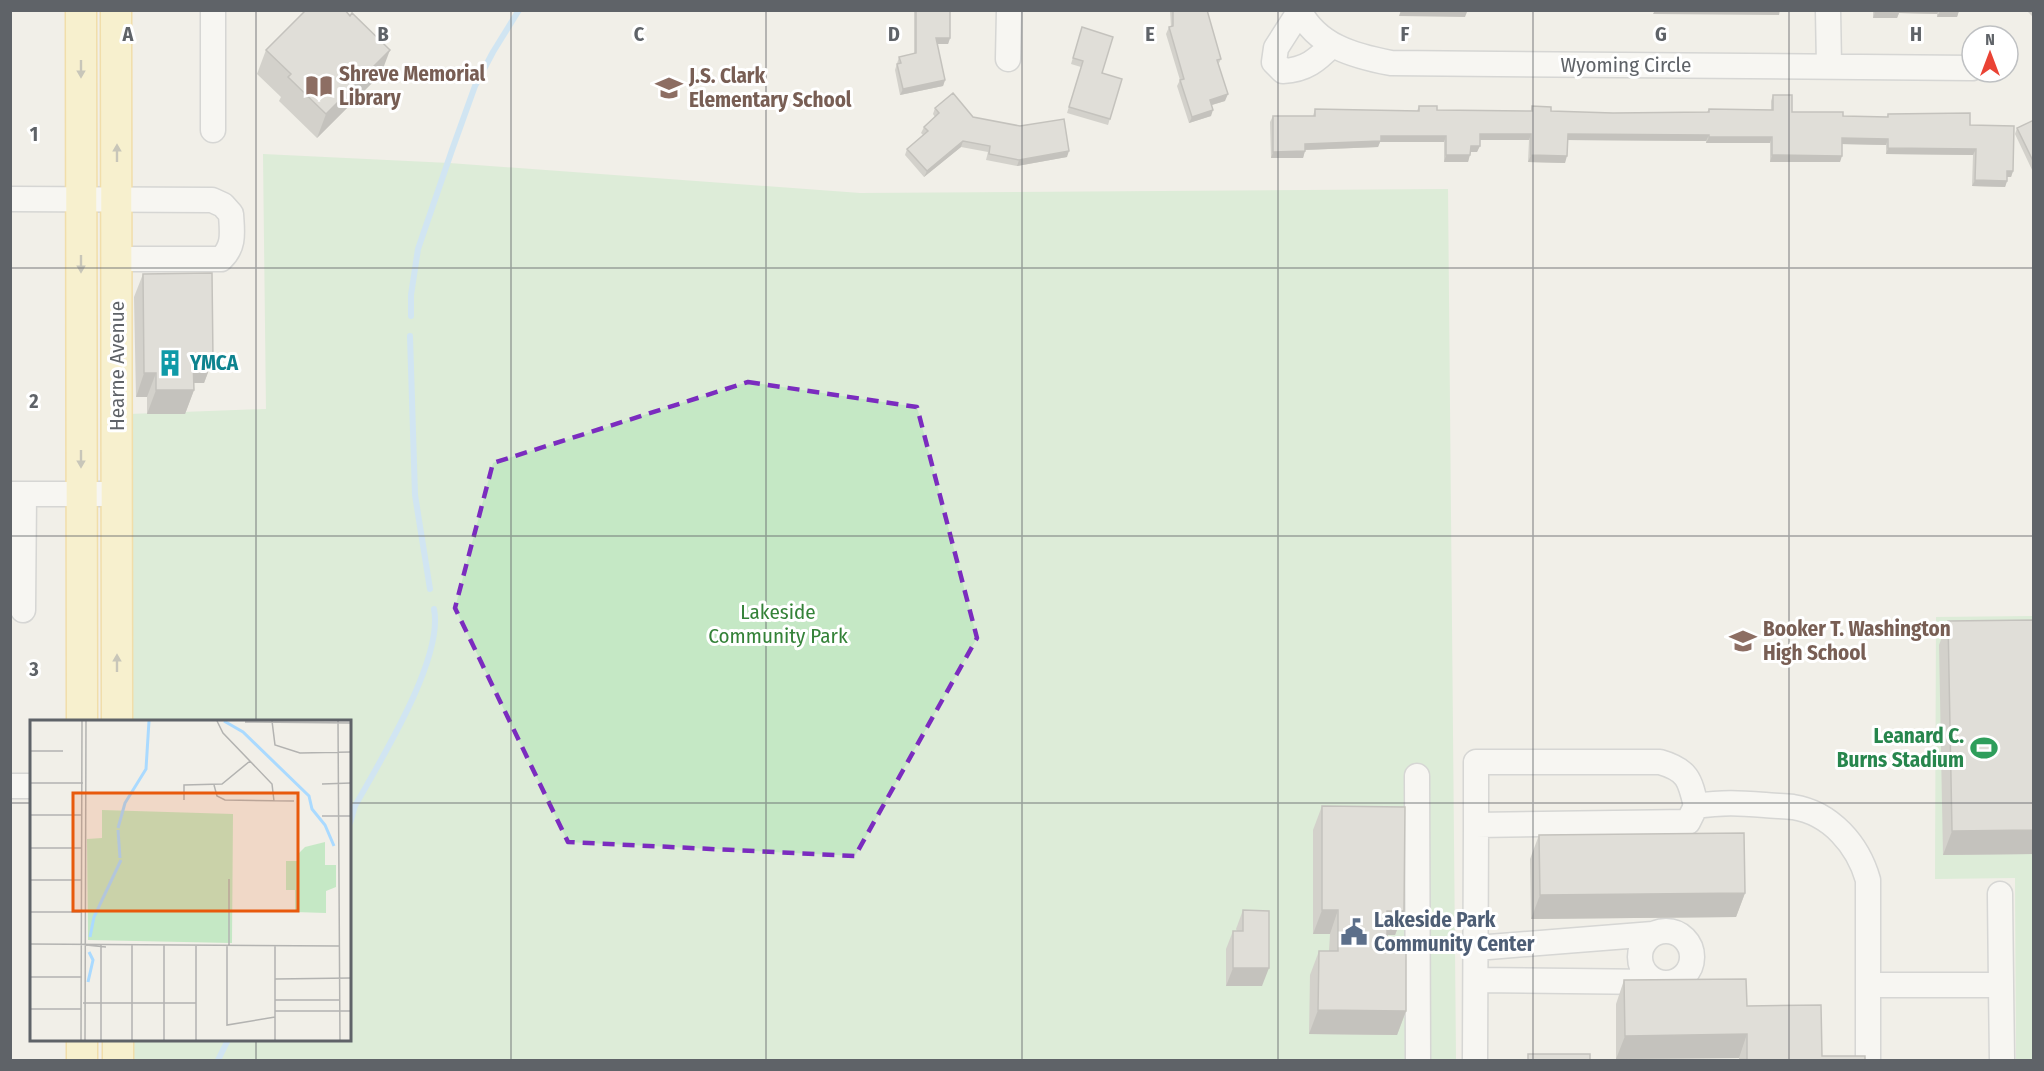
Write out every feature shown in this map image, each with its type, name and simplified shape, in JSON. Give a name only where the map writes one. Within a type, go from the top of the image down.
[{"type":"main road","name":"Hearne Avenue","points":[[81,10],[82,720]]},
{"type":"main road","name":"Hearne Avenue","points":[[116,10],[117,720]]},
{"type":"main road","points":[[82,1041],[82,1060]]},
{"type":"main road","points":[[118,1041],[118,1060]]},
{"type":"street","points":[[213,10],[213,130]]},
{"type":"street","points":[[1008,59],[1009,10]]},
{"type":"street","points":[[1828,10],[1829,66]]},
{"type":"street","points":[[1299,11],[1276,48],[1274,62],[1283,72],[1298,70],[1314,63],[1332,45]]},
{"type":"street","name":"Wyoming Circle","points":[[1299,11],[1305,22],[1320,37],[1340,50],[1360,57],[1391,63],[1960,68]]},
{"type":"street","points":[[10,199],[212,200],[231,214],[232,243],[228,252],[221,259],[117,259]]},
{"type":"street","points":[[22,610],[17,494],[117,494]]},
{"type":"street","points":[[1475,1060],[1476,762],[1660,762],[1676,767],[1690,782],[1696,806],[1688,822],[1476,825]]},
{"type":"street","points":[[1417,776],[1418,1060]]},
{"type":"street","points":[[10,786],[30,786]]},
{"type":"street","points":[[1696,806],[1725,802],[1795,807],[1833,824],[1853,847],[1862,861],[1868,880],[1868,1060]]},
{"type":"street","points":[[2000,894],[2002,1060]]},
{"type":"street","points":[[1476,948],[1671,931],[1679,934],[1690,946],[1692,954],[1692,962],[1684,976],[1669,983],[1476,980]]},
{"type":"street","points":[[1653,934],[1642,947],[1641,965],[1652,979],[1660,982]]},
{"type":"street","points":[[1868,985],[2001,985]]},
{"type":"highlighted area","points":[[748,382],[917,407],[977,638],[855,856],[568,842],[455,608],[493,463]]},
{"type":"green space","name":"Lakeside Community Park","points":[[263,154],[449,163],[860,193],[1448,189],[1456,1060],[133,1060],[133,1041],[351,1041],[351,720],[131,720],[129,414],[266,409]]},
{"type":"green space","name":"Leanard C. Burns Stadium","points":[[2033,616],[2033,1060],[2016,1060],[2015,878],[1935,879],[1936,617]]},
{"type":"building","name":"Shreve Memorial Library","points":[[306,10],[345,10],[350,16],[352,13],[390,50],[326,114],[288,77],[291,74],[266,50]]},
{"type":"building","points":[[916,10],[950,10],[950,38],[936,38],[945,80],[903,89],[897,64],[901,63],[899,57],[916,53]]},
{"type":"building","points":[[1173,10],[1207,10],[1221,59],[1217,60],[1228,94],[1210,100],[1213,110],[1192,117],[1180,80],[1184,79],[1169,27],[1173,26]]},
{"type":"building","points":[[1875,10],[1900,10],[1900,12],[1875,12]]},
{"type":"building","points":[[1082,27],[1113,37],[1102,73],[1122,79],[1110,119],[1069,107],[1083,61],[1073,58]]},
{"type":"building","points":[[953,93],[973,117],[1020,126],[1064,119],[1069,151],[1019,160],[989,154],[990,146],[963,141],[927,171],[907,149],[928,131],[924,127],[939,113],[935,108]]},
{"type":"building","points":[[1773,95],[1792,95],[1792,112],[1843,112],[1843,116],[1888,117],[1888,114],[1970,113],[1970,125],[2014,126],[2013,171],[2007,171],[2007,181],[1975,180],[1976,149],[1888,148],[1888,139],[1842,138],[1842,156],[1772,155],[1772,137],[1568,134],[1567,156],[1531,155],[1531,134],[1480,134],[1480,146],[1471,146],[1470,155],[1446,155],[1446,136],[1381,136],[1381,141],[1305,144],[1305,151],[1273,152],[1273,116],[1315,116],[1315,109],[1419,111],[1419,106],[1437,106],[1437,110],[1532,111],[1532,106],[1551,107],[1551,111],[1709,112],[1709,109],[1773,110]]},
{"type":"building","points":[[2034,120],[2034,163],[2017,128]]},
{"type":"building","name":"YMCA","points":[[212,273],[213,359],[193,359],[194,390],[156,390],[156,373],[144,373],[143,274]]},
{"type":"building","name":"Leanard C. Burns Stadium","points":[[2034,620],[2034,830],[1952,831],[1948,621]]},
{"type":"building","name":"Lakeside Park Community Center","points":[[1322,806],[1405,807],[1404,911],[1387,911],[1387,949],[1406,950],[1406,1011],[1318,1010],[1319,951],[1338,951],[1338,910],[1322,910]]},
{"type":"building","points":[[1744,833],[1745,893],[1540,895],[1539,835]]},
{"type":"building","points":[[1243,910],[1269,911],[1269,968],[1233,968],[1233,931],[1243,931]]},
{"type":"building","points":[[1746,979],[1747,1006],[1821,1005],[1822,1056],[1865,1056],[1865,1060],[1747,1060],[1747,1034],[1625,1036],[1624,980]]},
{"type":"building","points":[[1528,1054],[1590,1054],[1590,1060],[1528,1060]]},
{"type":"waterway","points":[[411,316],[411,295],[418,249],[452,150],[475,86],[519,10]]},
{"type":"waterway","points":[[410,336],[415,495],[430,589]]},
{"type":"waterway","points":[[351,820],[355,806],[394,737],[420,681],[435,630],[434,609]]},
{"type":"waterway","points":[[218,1060],[228,1041]]},
{"type":"place","name":"Shreve Memorial Library","points":[[319,86]]},
{"type":"place","name":"J.S. Clark Elementary School","points":[[669,88]]},
{"type":"place","name":"YMCA","points":[[170,363]]},
{"type":"place","name":"Booker T. Washington High School","points":[[1743,641]]},
{"type":"place","name":"Leanard C. Burns Stadium","points":[[1984,748]]},
{"type":"place","name":"Lakeside Park Community Center","points":[[1354,932]]}]
